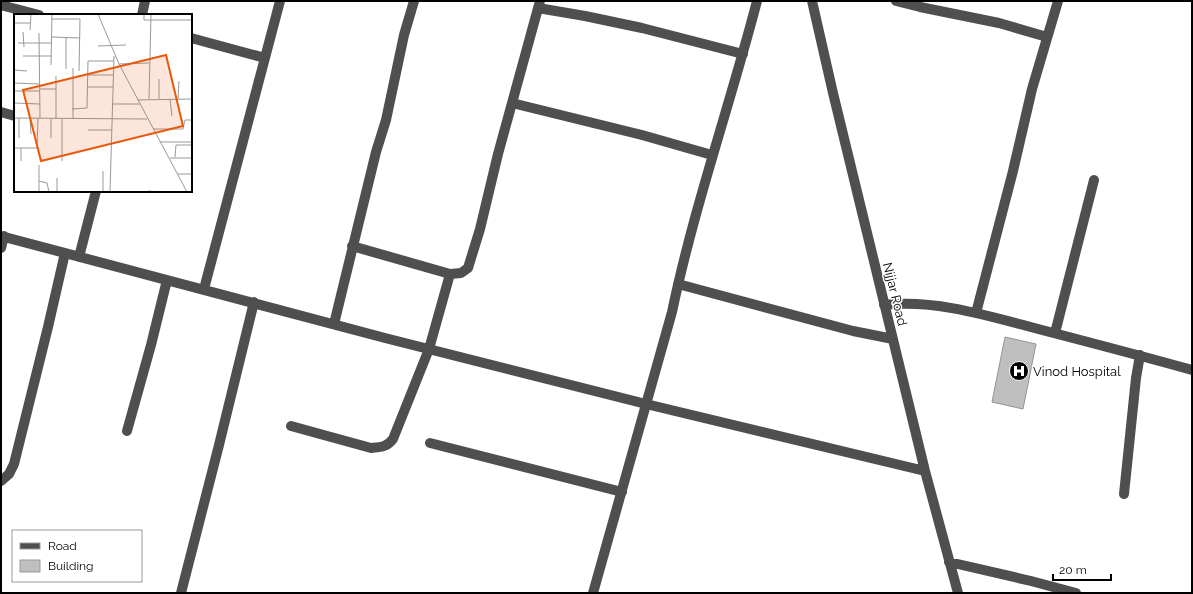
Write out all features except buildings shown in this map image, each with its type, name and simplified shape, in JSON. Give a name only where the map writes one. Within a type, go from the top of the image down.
[{"type":"street","points":[[142,14],[145,1]]},
{"type":"street","points":[[204,290],[280,1]]},
{"type":"street","points":[[334,324],[352,246],[376,152],[386,120],[404,35],[414,1]]},
{"type":"street","points":[[593,593],[672,312],[712,154],[758,1]]},
{"type":"street","name":"Nijjar Road","points":[[812,1],[884,305],[925,471],[958,593]]},
{"type":"street","points":[[896,1],[999,23],[1048,37]]},
{"type":"street","points":[[976,313],[1013,171],[1032,89],[1058,1]]},
{"type":"street","points":[[1,4],[36,14]]},
{"type":"street","points":[[352,246],[450,274],[461,273],[468,268],[480,229],[498,154],[539,5],[642,28],[743,54]]},
{"type":"street","points":[[192,38],[265,58]]},
{"type":"street","points":[[512,103],[712,154]]},
{"type":"street","points":[[1,112],[14,116]]},
{"type":"street","points":[[1055,334],[1094,180]]},
{"type":"street","points":[[79,256],[96,192]]},
{"type":"street","points":[[1,248],[2,236],[429,349],[646,404],[925,471]]},
{"type":"street","points":[[1,481],[9,474],[14,464],[65,253]]},
{"type":"street","points":[[292,426],[371,448],[383,447],[389,444],[393,438],[429,349],[450,274]]},
{"type":"street","points":[[127,431],[167,280]]},
{"type":"street","points":[[678,284],[853,331],[893,339]]},
{"type":"street","points":[[181,593],[254,302]]},
{"type":"street","points":[[884,305],[903,303],[924,304],[976,313],[1140,355],[1192,370]]},
{"type":"street","points":[[1124,494],[1140,355]]},
{"type":"street","points":[[430,443],[622,492]]},
{"type":"street","points":[[949,562],[1032,581],[1076,593]]},
{"type":"place","name":"Vinod Hospital","points":[[1019,371]]}]
